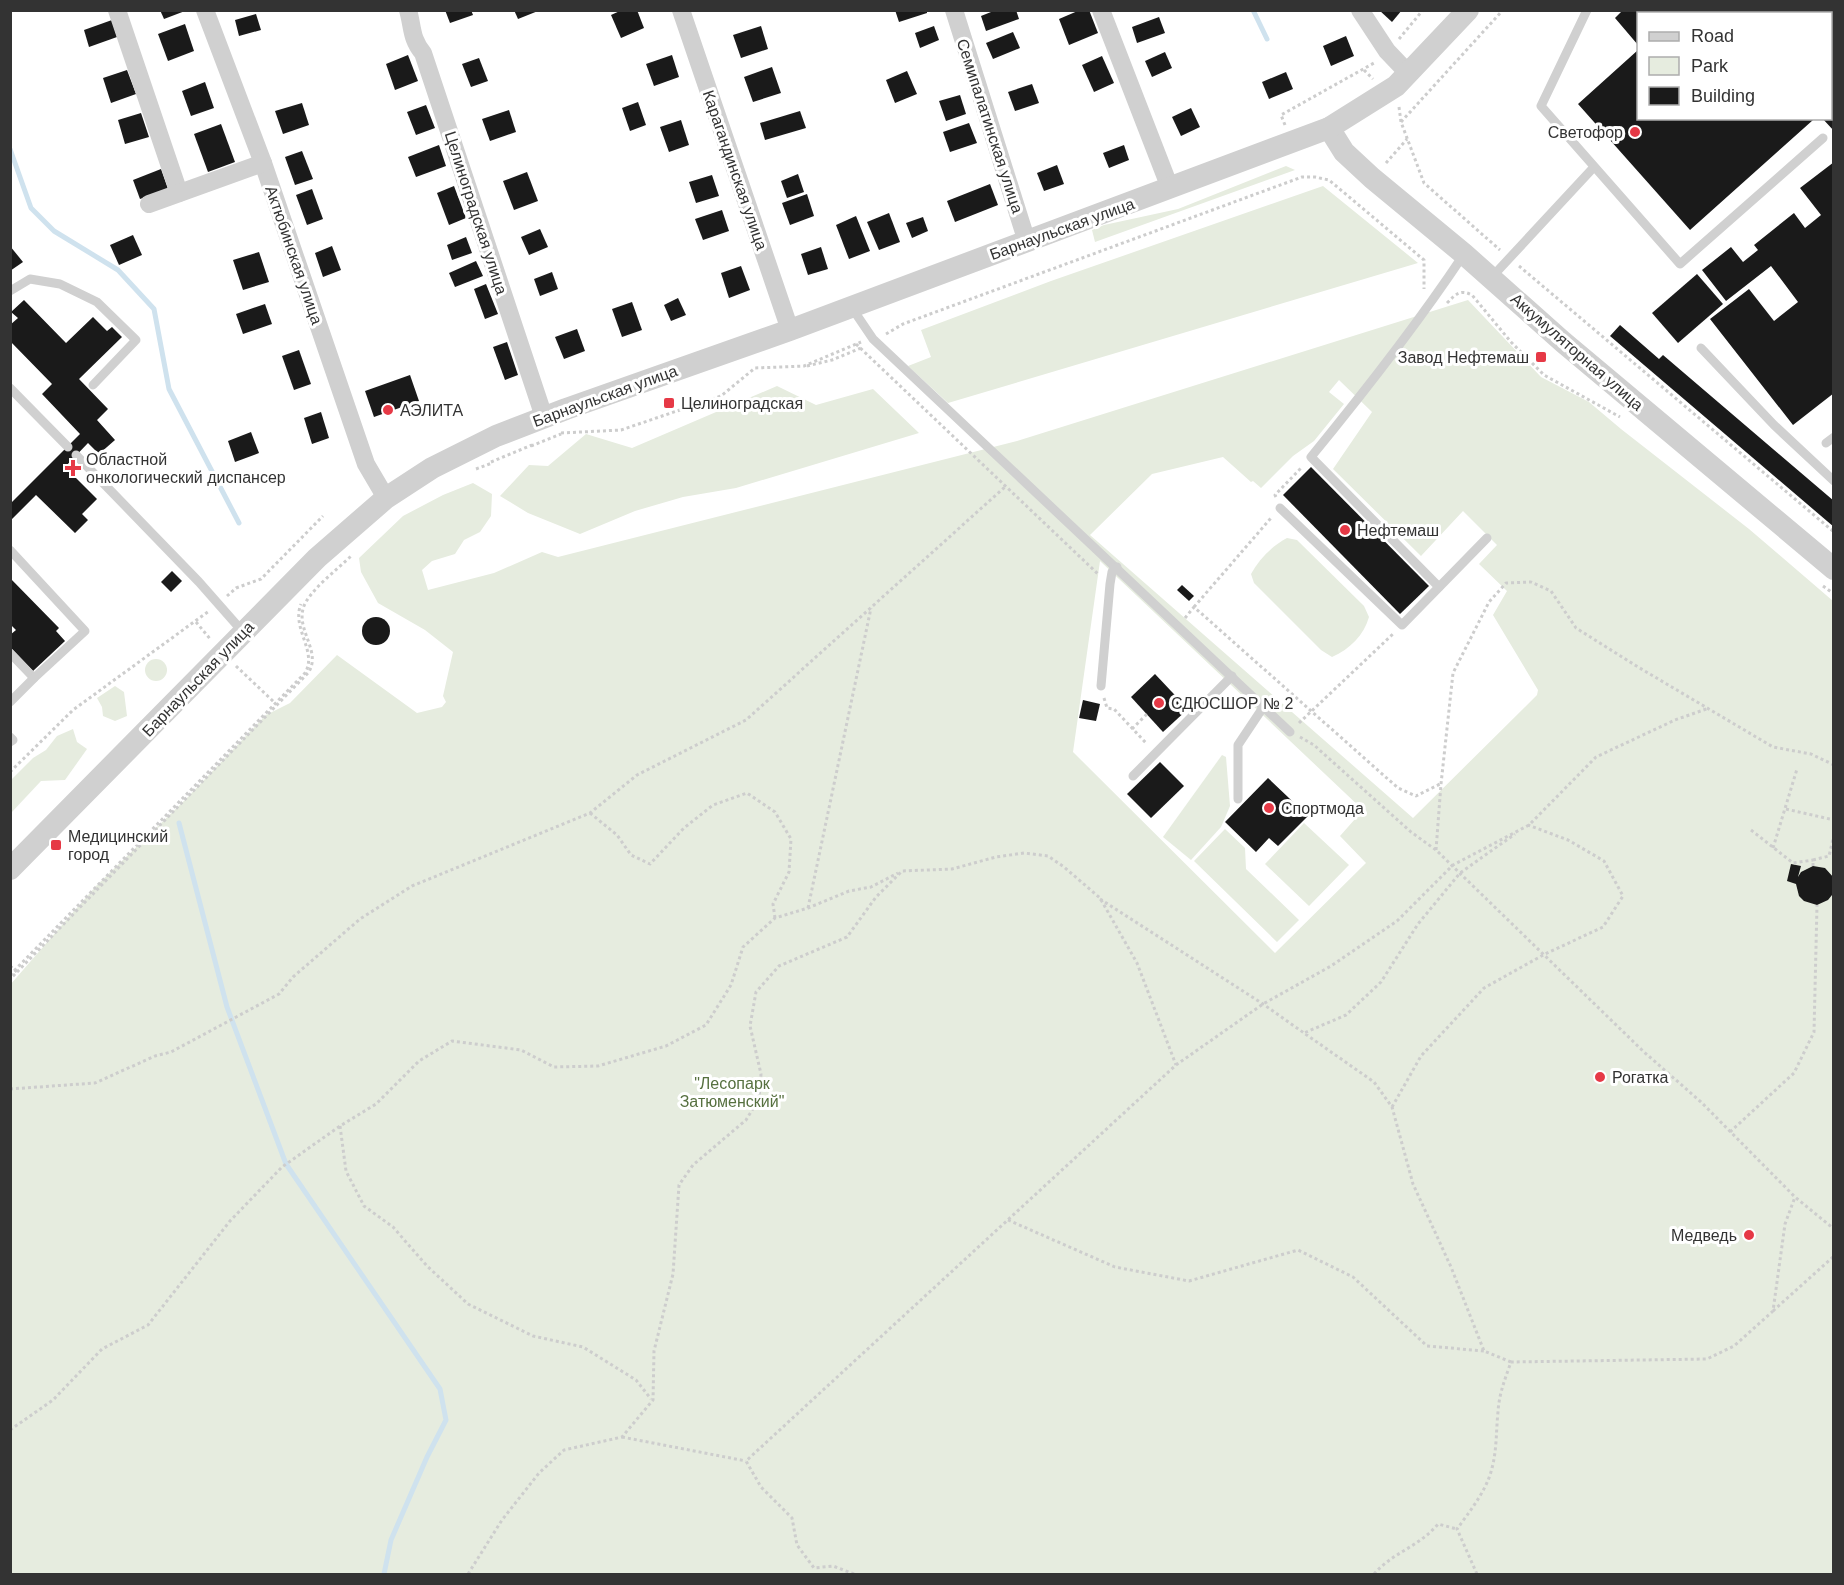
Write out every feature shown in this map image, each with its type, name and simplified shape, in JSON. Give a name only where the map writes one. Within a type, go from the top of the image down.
[{"type":"street","points":[[117,10],[179,193]]},
{"type":"street","name":"Актюбинская улица","points":[[205,10],[262,164],[366,464],[386,498]]},
{"type":"street","name":"Целиноградская улица","points":[[408,10],[414,42],[423,53],[544,417]]},
{"type":"street","name":"Карагандинская улица","points":[[681,10],[790,330]]},
{"type":"street","name":"Семипалатинская улица","points":[[954,10],[1027,242]]},
{"type":"street","points":[[1101,10],[1170,188]]},
{"type":"street","points":[[1360,10],[1387,51],[1408,73]]},
{"type":"street","name":"Барнаульская улица","points":[[10,869],[317,558],[386,498],[432,468],[496,436],[544,417],[790,330],[1329,128],[1387,93],[1468,10]]},
{"type":"street","name":"Аккумуляторная улица","points":[[1329,128],[1344,152],[1372,178],[1464,254],[1563,342],[1829,568]]},
{"type":"street","points":[[150,204],[262,164]]},
{"type":"lane","points":[[1587,10],[1541,106],[1680,264],[1823,138]]},
{"type":"lane","points":[[1491,278],[1594,167]]},
{"type":"lane","points":[[1439,587],[1311,457],[1428,308],[1464,254]]},
{"type":"lane","points":[[10,291],[30,279],[60,284],[97,302],[136,340],[93,385]]},
{"type":"lane","points":[[851,306],[873,339],[1290,732]]},
{"type":"lane","points":[[1701,348],[1774,425],[1833,481]]},
{"type":"lane","points":[[10,388],[68,447]]},
{"type":"lane","points":[[76,455],[199,582],[243,632]]},
{"type":"lane","points":[[1280,508],[1402,625],[1487,537]]},
{"type":"lane","points":[[10,550],[85,631],[10,702]]},
{"type":"lane","points":[[1101,686],[1110,584],[1112,572],[1117,567]]},
{"type":"lane","points":[[10,653],[34,678]]},
{"type":"lane","points":[[1133,776],[1154,752],[1232,676]]},
{"type":"lane","points":[[1238,799],[1238,745],[1264,706]]},
{"type":"lane","points":[[10,737],[13,740],[10,742]]},
{"type":"path","points":[[1397,40],[1423,10]]},
{"type":"path","points":[[1401,122],[1503,10]]},
{"type":"path","points":[[1281,115],[1378,60]]},
{"type":"path","points":[[1364,70],[1376,82]]},
{"type":"path","points":[[1398,104],[1401,122],[1424,183],[1833,532]]},
{"type":"path","points":[[1382,167],[1407,139]]},
{"type":"path","points":[[886,334],[903,324],[1302,177],[1329,180],[1424,260],[1424,291]]},
{"type":"path","points":[[1444,306],[1457,293],[1465,292],[1472,295],[1511,342],[1544,375],[1620,417]]},
{"type":"path","points":[[861,348],[832,360],[804,367],[756,369],[721,398],[621,432],[559,435],[467,472],[559,433],[621,430],[721,396],[755,368],[804,366],[862,342]]},
{"type":"path","points":[[856,344],[1110,584]]},
{"type":"path","points":[[1179,625],[1280,508],[1275,495],[1311,457]]},
{"type":"path","points":[[10,1089],[95,1083],[155,1056],[171,1052],[279,994],[293,976],[360,919],[412,886],[590,813],[637,775],[746,720],[1006,486]]},
{"type":"path","points":[[224,599],[236,588],[261,579],[323,516]]},
{"type":"path","points":[[10,977],[309,667],[309,659],[297,618],[299,606],[308,592],[358,548]]},
{"type":"path","points":[[1829,568],[1833,594]]},
{"type":"path","points":[[1436,850],[1440,784],[1453,674],[1489,602],[1506,583],[1532,582],[1551,591],[1576,628],[1638,667],[1773,747],[1811,754],[1833,765]]},
{"type":"path","points":[[808,908],[871,606]]},
{"type":"path","points":[[1194,608],[1398,788],[1416,796],[1440,784]]},
{"type":"path","points":[[10,772],[73,710],[210,611]]},
{"type":"path","points":[[196,621],[214,643]]},
{"type":"path","points":[[1402,625],[1290,732],[1314,745],[1411,832],[1453,865],[1644,1052],[1701,1102],[1794,1197],[1833,1229]]},
{"type":"path","points":[[230,660],[275,703]]},
{"type":"path","points":[[244,681],[248,677]]},
{"type":"path","points":[[1101,686],[1107,708],[1114,710],[1154,752]]},
{"type":"path","points":[[1304,1033],[1346,1015],[1382,982],[1418,924],[1460,873],[1529,825],[1596,757],[1675,720],[1709,708]]},
{"type":"path","points":[[1132,729],[1147,714]]},
{"type":"path","points":[[1773,848],[1797,769]]},
{"type":"path","points":[[590,813],[617,835],[631,855],[650,864],[684,828],[713,805],[747,793],[775,812],[791,838],[789,872],[774,904],[776,918]]},
{"type":"path","points":[[1785,809],[1833,820]]},
{"type":"path","points":[[746,1461],[1176,1065],[1263,1004],[1331,966],[1397,921],[1453,865],[1529,825],[1568,840],[1604,861],[1623,896],[1604,927],[1545,954],[1484,988],[1421,1056],[1392,1107]]},
{"type":"path","points":[[1751,830],[1793,863],[1829,856],[1833,835]]},
{"type":"path","points":[[10,1430],[53,1400],[102,1349],[148,1325],[230,1221],[282,1167],[376,1104],[419,1061],[452,1041],[521,1050],[554,1067],[598,1066],[666,1047],[706,1024],[731,985],[743,947],[776,918],[849,891],[871,887],[902,870],[952,869],[996,857],[1024,853],[1048,856],[1100,898],[1263,1004],[1374,1082],[1392,1107],[1413,1184],[1451,1267],[1484,1351]]},
{"type":"path","points":[[1813,860],[1813,866]]},
{"type":"path","points":[[622,1437],[653,1400],[654,1351],[673,1274],[679,1185],[693,1165],[746,1120],[759,1099],[761,1074],[750,1026],[756,992],[779,966],[847,937],[876,897],[902,870]]},
{"type":"path","points":[[1100,898],[1137,963],[1176,1065]]},
{"type":"path","points":[[1730,1132],[1794,1073],[1814,1032],[1817,904]]},
{"type":"path","points":[[10,966],[16,971]]},
{"type":"path","points":[[340,1126],[346,1171],[364,1206],[393,1227],[427,1266],[468,1304],[533,1336],[583,1347],[636,1380],[653,1400]]},
{"type":"path","points":[[1773,1311],[1785,1224],[1794,1197]]},
{"type":"path","points":[[1008,1220],[1115,1267],[1189,1281],[1298,1250],[1353,1277],[1427,1347],[1484,1351],[1511,1362],[1707,1359],[1734,1346],[1833,1256]]},
{"type":"path","points":[[1457,1529],[1476,1503],[1492,1470],[1501,1387],[1511,1362]]},
{"type":"path","points":[[468,1575],[502,1520],[539,1473],[564,1450],[622,1437],[746,1461],[761,1487],[792,1518],[797,1545],[814,1568],[833,1566],[854,1575]]},
{"type":"path","points":[[1374,1575],[1384,1562],[1428,1536],[1438,1524],[1457,1529]]},
{"type":"path","points":[[1457,1529],[1477,1575]]},
{"type":"green space","points":[[1286,166],[1295,170],[1095,242],[1092,230],[1104,225],[1178,209]]},
{"type":"green space","points":[[1323,186],[1418,263],[948,403],[908,366],[931,357],[921,330],[1051,281]]},
{"type":"green space","name":"\"Лесопарк Затюменский\"","points":[[1468,300],[1541,377],[1589,402],[1749,529],[1833,601],[1833,1574],[11,1574],[10,985],[96,886],[185,800],[266,715],[290,703],[337,655],[417,713],[442,707],[446,702],[443,696],[453,652],[425,630],[378,603],[361,572],[359,558],[403,516],[443,495],[473,483],[492,494],[491,516],[480,532],[464,540],[455,554],[432,561],[422,570],[428,590],[494,573],[542,552],[558,557],[1017,441]],"holes":[[[1339,380],[1372,412],[1333,469],[1421,556],[1463,511],[1497,545],[1479,564],[1507,591],[1493,615],[1538,690],[1537,695],[1413,818],[1090,535],[1152,474],[1223,457],[1261,488],[1293,456],[1314,441],[1344,404],[1329,392]],[[1100,561],[1363,810],[1340,836],[1366,863],[1275,953],[1073,752]]]},
{"type":"green space","points":[[777,386],[816,405],[873,389],[919,433],[736,488],[683,497],[635,511],[580,534],[528,513],[500,496],[529,465],[548,466],[586,434],[632,448]]},
{"type":"green space","points":[[1287,538],[1297,540],[1364,606],[1369,617],[1364,630],[1355,641],[1332,657],[1321,650],[1254,583],[1251,574],[1258,563],[1271,549]]},
{"type":"green space","points":[[156,659],[164,662],[167,670],[164,678],[156,681],[148,678],[145,670],[148,662]]},
{"type":"green space","points":[[115,686],[124,692],[127,716],[115,721],[103,716],[102,707],[97,698]]},
{"type":"green space","points":[[73,729],[77,742],[87,749],[65,780],[41,781],[11,813],[11,780],[33,758],[46,750],[57,736]]},
{"type":"green space","points":[[1222,755],[1226,757],[1230,806],[1221,827],[1191,860],[1163,837]]},
{"type":"green space","points":[[1304,823],[1349,865],[1309,906],[1265,864]]},
{"type":"green space","points":[[1225,829],[1245,848],[1246,869],[1299,920],[1277,942],[1194,861]]},
{"type":"building","points":[[160,10],[185,10],[185,11],[164,19]]},
{"type":"building","points":[[445,10],[471,10],[473,15],[450,23]]},
{"type":"building","points":[[514,10],[538,10],[538,11],[518,19]]},
{"type":"building","points":[[622,10],[637,10],[644,28],[621,38],[611,15]]},
{"type":"building","points":[[895,10],[927,10],[927,13],[899,22]]},
{"type":"building","points":[[996,10],[1016,10],[1019,19],[986,31],[981,16]]},
{"type":"building","points":[[1080,10],[1089,10],[1098,33],[1069,45],[1059,19]]},
{"type":"building","points":[[1379,10],[1402,10],[1392,22]]},
{"type":"building","points":[[1623,10],[1717,10],[1718,12],[1637,12],[1637,44],[1615,18]]},
{"type":"building","points":[[1794,10],[1828,10],[1829,12],[1792,12]]},
{"type":"building","points":[[256,14],[261,30],[239,36],[235,20]]},
{"type":"building","points":[[1832,16],[1834,17],[1834,99],[1832,100]]},
{"type":"building","points":[[1159,17],[1165,33],[1137,43],[1132,27]]},
{"type":"building","points":[[112,20],[117,37],[89,47],[84,30]]},
{"type":"building","points":[[185,24],[194,51],[168,61],[158,34]]},
{"type":"building","points":[[761,26],[768,49],[741,58],[733,35]]},
{"type":"building","points":[[934,26],[939,40],[920,48],[915,33]]},
{"type":"building","points":[[1013,32],[1020,48],[993,59],[986,43]]},
{"type":"building","points":[[1346,36],[1354,56],[1331,66],[1323,46]]},
{"type":"building","points":[[1637,51],[1637,120],[1813,120],[1690,230],[1578,104]]},
{"type":"building","points":[[1165,52],[1172,68],[1152,77],[1145,61]]},
{"type":"building","points":[[408,55],[418,81],[395,90],[386,64]]},
{"type":"building","points":[[672,55],[679,77],[654,86],[646,64]]},
{"type":"building","points":[[1102,56],[1114,83],[1094,92],[1082,65]]},
{"type":"building","points":[[479,58],[488,81],[471,87],[462,64]]},
{"type":"building","points":[[772,67],[781,93],[753,102],[744,77]]},
{"type":"building","points":[[127,70],[136,94],[111,103],[103,78]]},
{"type":"building","points":[[907,71],[917,94],[895,103],[886,80]]},
{"type":"building","points":[[1286,72],[1293,89],[1269,99],[1262,82]]},
{"type":"building","points":[[205,82],[214,108],[191,116],[182,91]]},
{"type":"building","points":[[1032,84],[1039,103],[1015,111],[1008,92]]},
{"type":"building","points":[[960,95],[966,114],[946,121],[939,101]]},
{"type":"building","points":[[638,102],[646,125],[630,131],[622,108]]},
{"type":"building","points":[[1832,102],[1834,103],[1834,131],[1824,120],[1832,120]]},
{"type":"building","points":[[302,103],[309,125],[283,134],[275,111]]},
{"type":"building","points":[[426,105],[435,128],[416,135],[407,112]]},
{"type":"building","points":[[1191,108],[1200,127],[1181,136],[1172,117]]},
{"type":"building","points":[[509,110],[516,132],[490,141],[482,119]]},
{"type":"building","points":[[800,111],[806,128],[765,140],[760,123]]},
{"type":"building","points":[[141,113],[149,137],[125,144],[118,120]]},
{"type":"building","points":[[681,120],[689,145],[669,152],[660,127]]},
{"type":"building","points":[[969,123],[977,143],[950,152],[943,132]]},
{"type":"building","points":[[221,124],[235,162],[208,172],[194,134]]},
{"type":"building","points":[[439,145],[446,166],[416,177],[408,157]]},
{"type":"building","points":[[1124,145],[1129,160],[1109,168],[1103,153]]},
{"type":"building","points":[[302,151],[313,179],[295,185],[285,157]]},
{"type":"building","points":[[1834,162],[1834,393],[1793,425],[1710,319],[1749,289],[1774,321],[1798,302],[1771,266],[1726,301],[1702,270],[1731,247],[1743,262],[1758,250],[1754,245],[1794,213],[1805,228],[1821,215],[1800,188]]},
{"type":"building","points":[[1057,165],[1064,184],[1044,191],[1037,173]]},
{"type":"building","points":[[161,169],[168,189],[140,199],[133,180]]},
{"type":"building","points":[[527,172],[538,201],[514,210],[503,181]]},
{"type":"building","points":[[798,174],[804,192],[787,198],[781,181]]},
{"type":"building","points":[[712,175],[719,196],[696,203],[689,182]]},
{"type":"building","points":[[990,184],[998,205],[955,222],[947,201]]},
{"type":"building","points":[[454,186],[466,218],[449,225],[437,193]]},
{"type":"building","points":[[312,189],[323,219],[307,225],[296,195]]},
{"type":"building","points":[[807,194],[814,216],[790,225],[782,203]]},
{"type":"building","points":[[722,210],[729,231],[703,240],[695,219]]},
{"type":"building","points":[[889,213],[900,242],[879,250],[867,222]]},
{"type":"building","points":[[856,216],[870,251],[849,259],[836,225]]},
{"type":"building","points":[[923,217],[928,231],[912,238],[906,223]]},
{"type":"building","points":[[540,229],[548,247],[529,255],[521,237]]},
{"type":"building","points":[[133,235],[142,255],[119,265],[110,245]]},
{"type":"building","points":[[466,237],[472,253],[452,260],[447,245]]},
{"type":"building","points":[[10,246],[23,262],[10,271]]},
{"type":"building","points":[[332,246],[341,270],[323,277],[315,253]]},
{"type":"building","points":[[821,247],[828,269],[808,275],[801,254]]},
{"type":"building","points":[[259,252],[269,282],[243,290],[233,260]]},
{"type":"building","points":[[476,261],[483,276],[455,287],[449,273]]},
{"type":"building","points":[[741,266],[750,290],[729,298],[721,273]]},
{"type":"building","points":[[552,272],[558,289],[540,296],[534,279]]},
{"type":"building","points":[[1697,274],[1723,304],[1678,343],[1652,313]]},
{"type":"building","points":[[486,284],[498,314],[485,319],[474,289]]},
{"type":"building","points":[[678,298],[686,315],[671,321],[664,305]]},
{"type":"building","points":[[24,300],[66,343],[93,317],[107,331],[112,327],[122,337],[79,379],[108,409],[97,420],[115,440],[99,454],[88,443],[65,467],[97,499],[82,514],[88,520],[75,533],[36,495],[10,521],[10,504],[80,434],[42,394],[52,384],[10,341],[10,325],[18,318],[11,312]]},
{"type":"building","points":[[632,302],[642,330],[622,337],[612,309]]},
{"type":"building","points":[[265,304],[272,324],[243,334],[236,314]]},
{"type":"building","points":[[1620,325],[1659,359],[1663,355],[1834,501],[1834,527],[1610,336]]},
{"type":"building","points":[[577,329],[585,351],[564,359],[555,337]]},
{"type":"building","points":[[507,342],[518,375],[505,380],[493,347]]},
{"type":"building","points":[[299,350],[311,384],[294,390],[282,356]]},
{"type":"building","points":[[410,375],[419,401],[374,417],[365,391]]},
{"type":"building","points":[[321,412],[329,438],[312,444],[304,418]]},
{"type":"building","points":[[251,432],[259,453],[235,462],[228,441]]},
{"type":"building","name":"Нефтемаш","points":[[1311,467],[1429,586],[1400,614],[1283,495]]},
{"type":"building","points":[[172,571],[182,581],[171,592],[161,582]]},
{"type":"building","points":[[10,578],[59,628],[56,631],[65,641],[33,671],[10,647],[10,635],[16,630],[10,624]]},
{"type":"building","points":[[1182,585],[1194,596],[1189,601],[1177,590]]},
{"type":"building","points":[[376,617],[386,621],[390,631],[386,641],[376,645],[366,641],[362,631],[366,621]]},
{"type":"building","name":"СДЮСШОР № 2","points":[[1155,674],[1188,709],[1163,732],[1131,697]]},
{"type":"building","points":[[1083,700],[1100,704],[1096,721],[1079,718]]},
{"type":"building","points":[[1160,762],[1184,786],[1151,818],[1127,794]]},
{"type":"building","name":"Спортмода","points":[[1268,778],[1308,816],[1278,846],[1269,838],[1256,852],[1225,822]]},
{"type":"building","points":[[1791,864],[1801,866],[1798,877],[1801,872],[1813,866],[1825,868],[1834,878],[1832,895],[1828,900],[1817,905],[1804,901],[1799,896],[1796,884],[1787,881]]},
{"type":"waterway","points":[[1253,10],[1267,39]]},
{"type":"waterway","points":[[10,149],[31,208],[54,231],[118,270],[154,309],[169,389],[239,523]]},
{"type":"waterway","points":[[179,823],[227,1007],[286,1164],[440,1389],[446,1420],[427,1457],[391,1540],[384,1574]]},
{"type":"place","name":"Светофор","points":[[1635,132]]},
{"type":"place","name":"Завод Нефтемаш","points":[[1541,357]]},
{"type":"place","name":"Целиноградская","points":[[669,403]]},
{"type":"place","name":"АЭЛИТА","points":[[388,410]]},
{"type":"place","name":"Областной онкологический диспансер","points":[[73,468]]},
{"type":"place","name":"Нефтемаш","points":[[1345,530]]},
{"type":"place","name":"СДЮСШОР № 2","points":[[1159,703]]},
{"type":"place","name":"Спортмода","points":[[1269,808]]},
{"type":"place","name":"Медицинский город","points":[[56,845]]},
{"type":"place","name":"Рогатка","points":[[1600,1077]]},
{"type":"place","name":"Медведь","points":[[1749,1235]]}]
